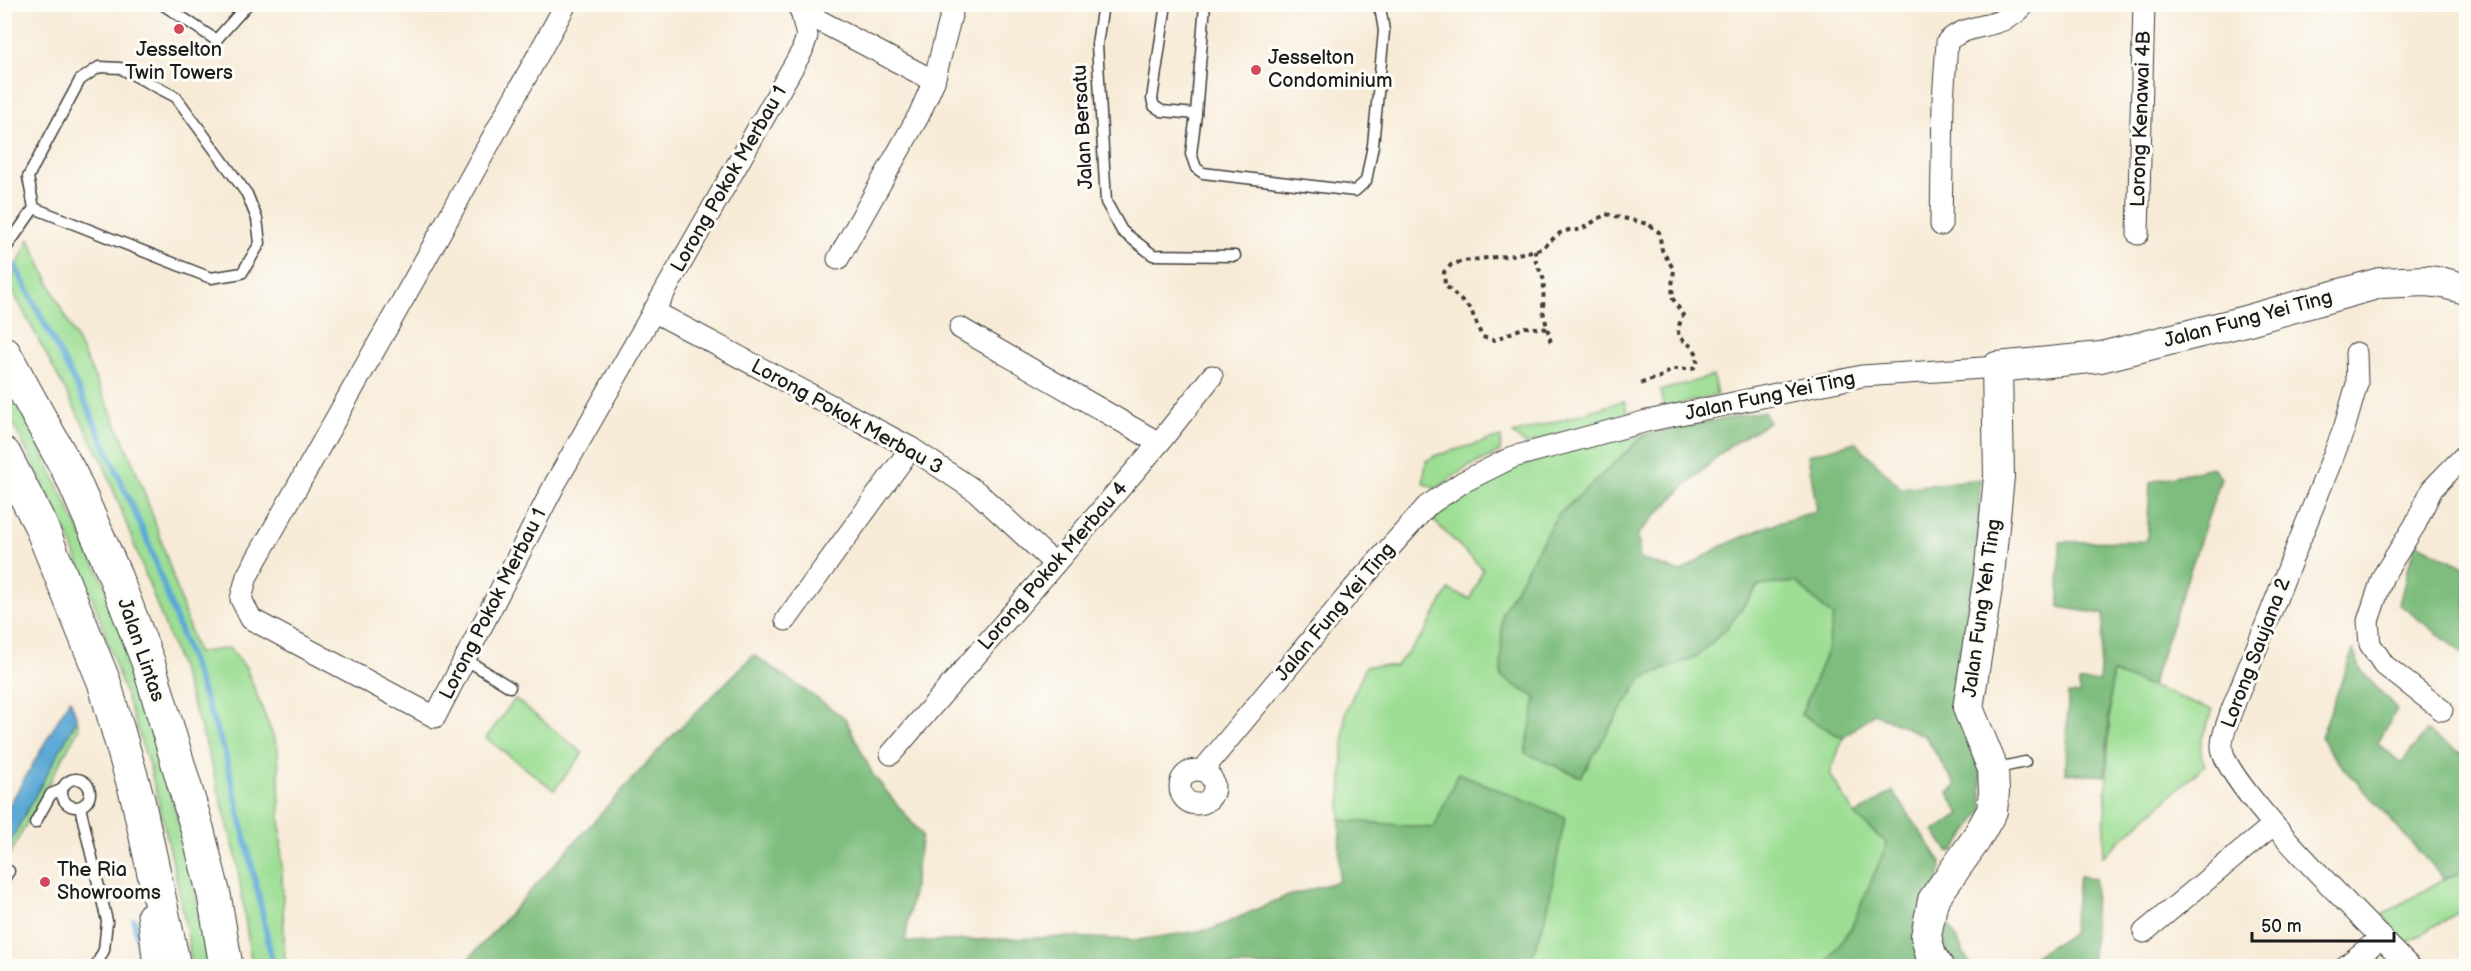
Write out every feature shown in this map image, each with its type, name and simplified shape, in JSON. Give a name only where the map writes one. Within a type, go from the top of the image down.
[{"type":"highway","name":"Jalan Lintas","points":[[4,353],[72,477],[148,662],[197,828],[214,896],[226,966]]},
{"type":"highway","points":[[4,454],[39,524],[104,682],[138,800],[174,966]]},
{"type":"street","name":"Lorong Pokok Merbau 1","points":[[566,4],[418,274],[247,576],[242,599],[251,619],[435,717],[555,484],[802,51],[807,36],[799,8]]},
{"type":"street","points":[[838,259],[919,115],[934,81],[954,4]]},
{"type":"street","points":[[1941,225],[1943,100],[1947,42],[1956,33],[2002,22],[2019,12],[2025,4]]},
{"type":"street","name":"Lorong Kenawai 4B","points":[[2138,234],[2144,4]]},
{"type":"street","points":[[799,8],[934,81]]},
{"type":"street","name":"Jalan Fung Yei Ting","points":[[1203,770],[1353,589],[1427,506],[1462,482],[1513,457],[1647,421],[1862,376],[2101,357],[2244,321],[2380,283],[2426,281],[2466,289]]},
{"type":"street","name":"Lorong Pokok Merbau 3","points":[[653,311],[912,448],[976,492],[1055,564]]},
{"type":"street","points":[[960,328],[1160,442]]},
{"type":"street","name":"Lorong Saujana 2","points":[[2356,353],[2357,384],[2344,429],[2231,712],[2222,748],[2233,775],[2272,825],[2409,966]]},
{"type":"street","name":"Jalan Fung Yeh Ting","points":[[1938,966],[1931,956],[1926,936],[1933,900],[1975,841],[1992,811],[1994,792],[1993,769],[1968,708],[1989,575],[1999,477],[1997,367]]},
{"type":"street","name":"Lorong Pokok Merbau 4","points":[[891,754],[1160,442],[1212,376]]},
{"type":"street","points":[[786,620],[912,448]]},
{"type":"street","points":[[2442,710],[2384,665],[2370,644],[2368,621],[2383,576],[2415,525],[2432,489],[2466,454]]},
{"type":"street","points":[[138,800],[131,834],[150,925],[154,966]]},
{"type":"street","points":[[2144,933],[2272,825]]},
{"type":"street","points":[[2346,966],[2382,937]]},
{"type":"lane","points":[[162,4],[216,40],[248,4]]},
{"type":"lane","name":"Jalan Bersatu","points":[[1104,4],[1097,44],[1106,202],[1122,231],[1153,255],[1235,256]]},
{"type":"lane","points":[[1166,4],[1152,99],[1154,106],[1162,111],[1196,114]]},
{"type":"lane","points":[[1205,4],[1191,154],[1196,168],[1203,173],[1355,191],[1366,181],[1373,145],[1384,31],[1377,4]]},
{"type":"lane","points":[[4,251],[33,208],[28,177],[80,80],[99,67],[120,68],[176,97],[247,194],[257,219],[260,243],[242,273],[211,278],[33,208]]},
{"type":"lane","points":[[465,658],[510,687]]},
{"type":"lane","points":[[1993,769],[2025,762]]},
{"type":"lane","points":[[35,823],[51,794],[61,790],[64,784],[75,778],[87,783],[90,796],[80,807],[70,806],[65,803],[61,790]]},
{"type":"lane","points":[[80,807],[107,921],[104,950],[96,966]]},
{"type":"path","points":[[1547,329],[1525,327],[1494,340],[1482,337],[1471,310],[1448,290],[1443,281],[1443,272],[1451,265],[1471,259],[1512,255],[1546,246],[1560,233],[1580,230],[1606,214],[1648,224],[1659,232],[1662,250],[1674,270],[1673,299],[1683,315],[1677,333],[1694,349],[1698,357],[1696,366],[1692,369],[1673,369],[1660,377],[1639,384]]},
{"type":"path","points":[[1535,249],[1536,262],[1544,280],[1543,310],[1551,343]]},
{"type":"green space","points":[[29,239],[126,445],[159,534],[197,653],[229,648],[246,668],[278,749],[285,966],[252,966],[236,856],[206,744],[178,661],[103,462],[9,284]]},
{"type":"green space","points":[[4,371],[113,602],[188,854],[209,966],[192,966],[172,858],[150,768],[96,607],[67,533],[5,407]]},
{"type":"green space","points":[[1713,376],[1717,395],[1664,408],[1660,391]]},
{"type":"green space","points":[[1624,401],[1629,417],[1526,445],[1513,434]]},
{"type":"green space","points":[[1764,411],[1769,422],[1729,446],[1685,486],[1638,534],[1640,559],[1681,572],[1718,548],[1768,526],[1817,511],[1808,455],[1855,442],[1901,488],[1980,479],[1978,562],[1967,631],[1955,676],[1955,711],[1980,769],[1983,810],[1953,852],[1948,851],[1934,831],[1960,814],[1948,793],[1956,786],[1925,736],[1874,713],[1843,738],[1801,715],[1827,651],[1833,617],[1796,582],[1758,586],[1727,628],[1697,656],[1642,678],[1581,777],[1525,753],[1536,698],[1501,677],[1502,613],[1556,517],[1646,434]]},
{"type":"green space","points":[[1646,434],[1556,517],[1502,613],[1617,716],[1642,678],[1697,656],[1727,628],[1758,586],[1796,582],[1833,617],[1827,651],[1801,715],[1843,738],[1830,774],[1855,815],[1888,843],[1851,928],[1825,966],[1529,966],[1547,913],[1435,828],[1340,820],[1345,714],[1366,666],[1396,666],[1423,635],[1449,590],[1470,599],[1483,569],[1433,520],[1478,483],[1513,465],[1569,449]]},
{"type":"green space","points":[[1501,437],[1500,452],[1464,469],[1436,489],[1423,483],[1426,461],[1437,455]]},
{"type":"green space","points":[[2212,467],[2221,478],[2151,687],[2112,673],[2105,776],[2066,773],[2068,694],[2079,694],[2079,682],[2099,682],[2104,614],[2059,607],[2060,542],[2147,541],[2150,482]]},
{"type":"green space","points":[[2415,542],[2466,568],[2466,656],[2399,604]]},
{"type":"green space","points":[[2353,650],[2362,672],[2397,709],[2378,743],[2401,763],[2427,731],[2466,757],[2466,871],[2444,879],[2329,751],[2321,737]]},
{"type":"green space","points":[[754,655],[845,718],[873,775],[922,835],[905,942],[1069,937],[1138,940],[1213,929],[1282,898],[1339,881],[1340,820],[1434,828],[1458,773],[1565,817],[1547,913],[1529,966],[462,966],[666,742]]},
{"type":"green space","points":[[2112,672],[2213,710],[2201,744],[2205,765],[2103,856]]},
{"type":"green space","points":[[515,699],[583,753],[554,790],[486,738]]},
{"type":"green space","points":[[77,719],[79,728],[5,863],[5,851]]},
{"type":"green space","points":[[1893,791],[1941,862],[1942,869],[1915,936],[1919,966],[1825,966],[1851,928],[1887,844],[1855,815]]},
{"type":"green space","points":[[2466,871],[2466,908],[2406,943],[2382,915],[2444,879]]},
{"type":"green space","points":[[2079,876],[2095,878],[2093,966],[2034,966],[2036,955],[2072,934]]},
{"type":"green space","points":[[1935,915],[1948,923],[1971,966],[1941,966]]},
{"type":"water","points":[[70,699],[77,719],[5,851],[5,813]]},
{"type":"waterway","points":[[15,266],[87,406],[146,537],[225,753],[273,966]]},
{"type":"waterway","points":[[134,920],[140,952],[139,966]]},
{"type":"place","name":"Jesselton Twin Towers","points":[[179,29]]},
{"type":"place","name":"Jesselton Condominium","points":[[1256,70]]},
{"type":"place","name":"The Ria Showrooms","points":[[45,882]]}]
